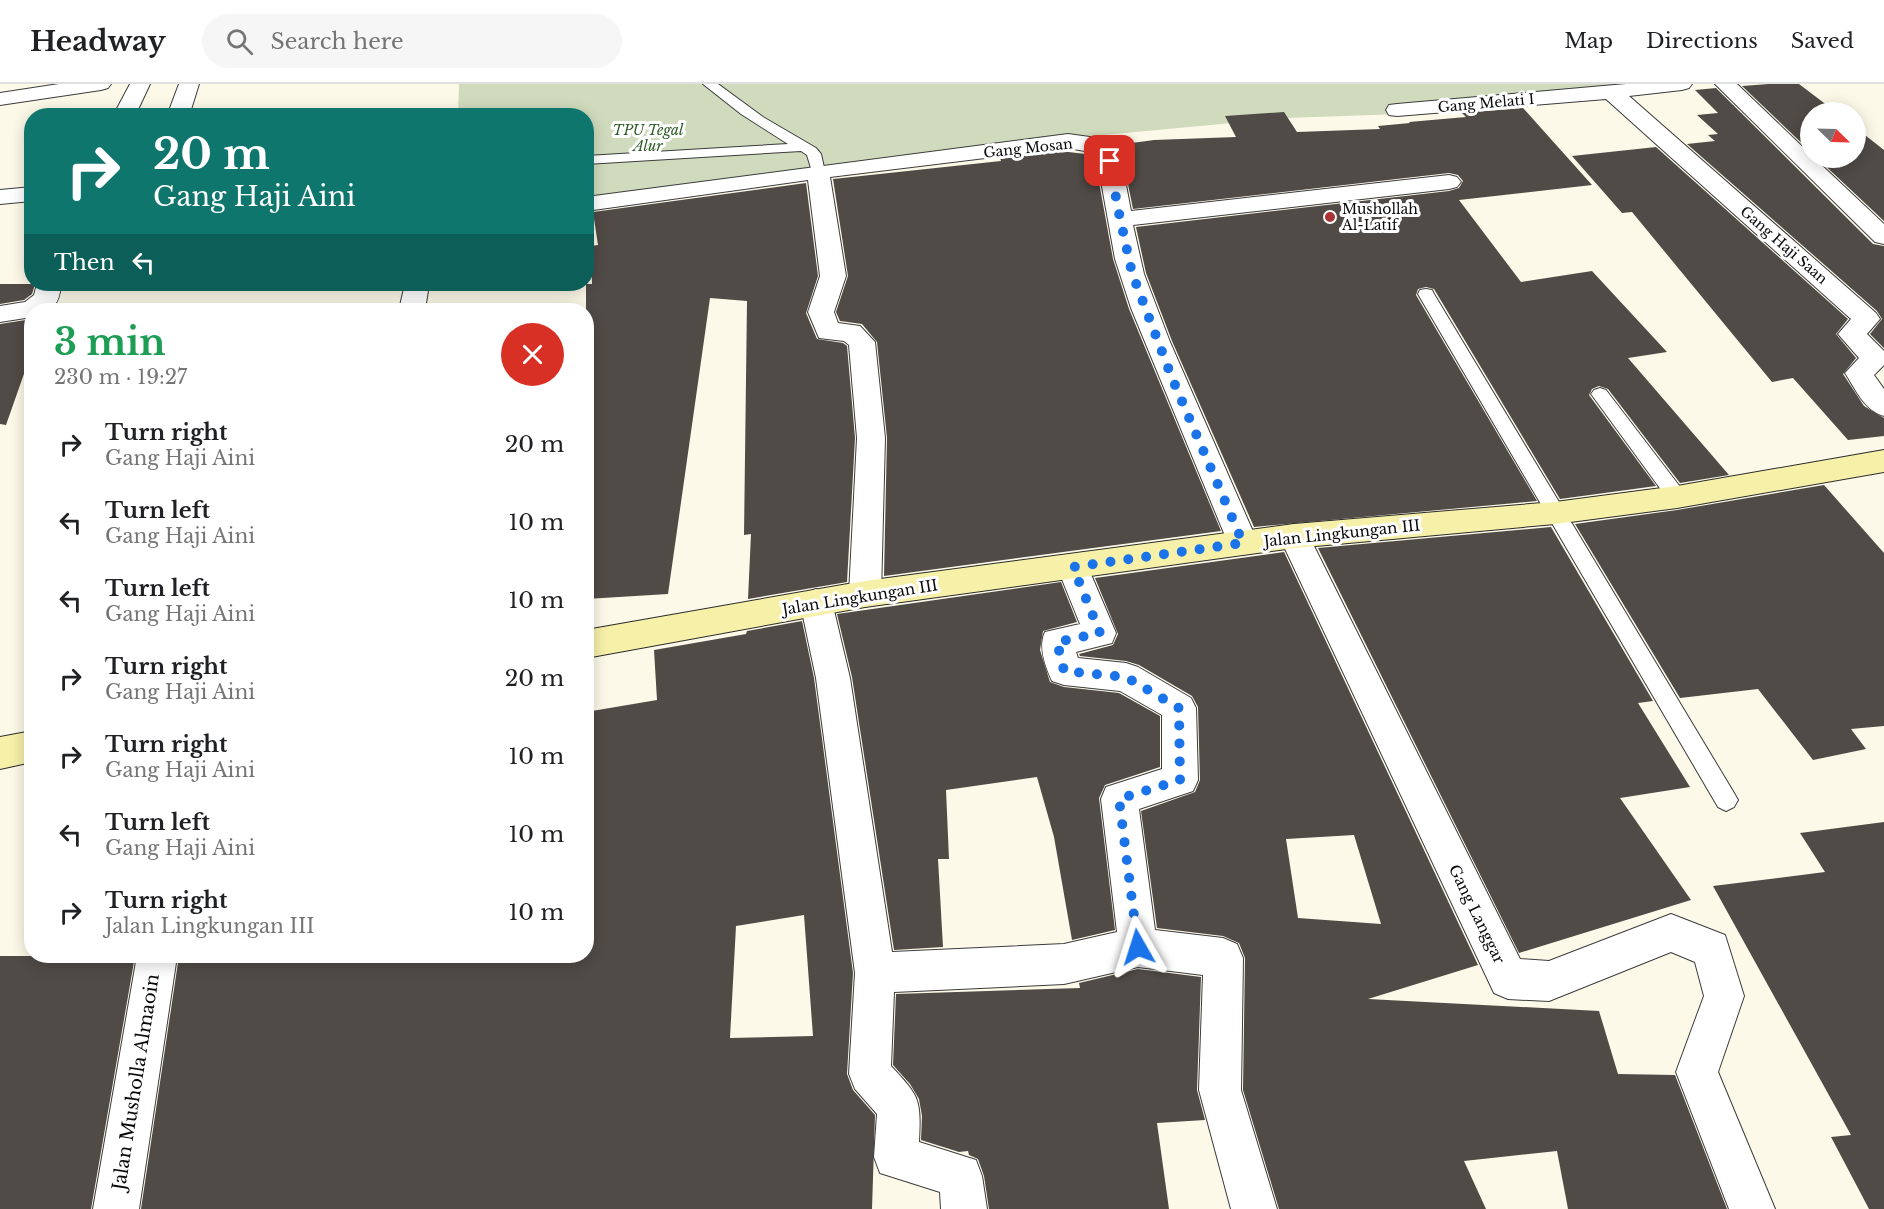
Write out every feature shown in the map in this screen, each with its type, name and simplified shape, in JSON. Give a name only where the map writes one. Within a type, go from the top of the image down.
[{"type":"street","points":[[0,99],[101,84]]},
{"type":"street","points":[[128,108],[140,84]]},
{"type":"street","points":[[181,108],[189,84]]},
{"type":"street","name":"Gang Melati I","points":[[1397,110],[1611,92],[1676,84]]},
{"type":"street","points":[[1725,84],[1884,237]]},
{"type":"street","name":"Gang Haji Saan","points":[[1611,92],[1867,319],[1851,334],[1875,358],[1859,373],[1873,395],[1884,406]]},
{"type":"street","name":"Gang Mosan","points":[[818,172],[1068,141],[1088,143],[1106,149],[1114,173],[1120,219],[1132,273],[1164,357],[1243,543]]},
{"type":"street","points":[[594,203],[818,172],[833,276],[821,312],[828,332],[851,332],[862,342],[871,438],[865,594]]},
{"type":"street","points":[[1120,219],[1449,182]]},
{"type":"street","points":[[0,197],[24,195]]},
{"type":"street","points":[[40,303],[46,299],[48,291]]},
{"type":"street","points":[[0,314],[24,310]]},
{"type":"street","name":"Jalan Lingkungan III","points":[[594,643],[865,594],[1294,536],[1555,513],[1677,497],[1884,461]]},
{"type":"street","name":"Gang Langgar","points":[[1294,536],[1508,979],[1549,981],[1671,933],[1711,949],[1724,996],[1697,1072],[1752,1209]]},
{"type":"street","points":[[1073,567],[1100,633],[1057,642],[1064,671],[1126,677],[1179,708],[1180,780],[1119,799],[1138,947]]},
{"type":"street","points":[[816,602],[833,678],[875,973],[870,1074],[899,1106],[896,1157],[960,1176],[964,1209]]},
{"type":"street","points":[[0,753],[24,748]]},
{"type":"street","points":[[875,973],[1064,964],[1138,947],[1223,958],[1220,1090],[1254,1209]]},
{"type":"street","name":"Jalan Musholla Almaoin","points":[[116,1209],[156,963]]},
{"type":"lane","points":[[710,84],[740,109],[814,154],[818,172]]},
{"type":"lane","points":[[594,160],[804,147]]},
{"type":"lane","points":[[1426,294],[1726,800]]},
{"type":"lane","points":[[1600,394],[1677,497]]},
{"type":"green space","name":"TPU Tegal Alur","points":[[459,84],[1646,84],[1431,113],[1286,118],[1104,135],[798,171],[594,200],[594,108],[458,108]]},
{"type":"building","points":[[1799,84],[1823,102],[1800,102],[1800,141],[1742,86]]},
{"type":"building","points":[[1716,88],[1873,244],[1884,246],[1884,348],[1870,334],[1882,319],[1877,311],[1687,144],[1715,141],[1708,135],[1718,134],[1697,115],[1718,113],[1695,90]]},
{"type":"building","points":[[1523,108],[1592,185],[1459,200],[1521,282],[1592,271],[1667,352],[1628,358],[1729,475],[1680,483],[1608,389],[1599,386],[1592,389],[1589,395],[1656,486],[1560,499],[1434,289],[1426,287],[1418,289],[1416,295],[1537,501],[1254,527],[1172,341],[1146,273],[1136,227],[1449,191],[1459,188],[1463,181],[1458,175],[1449,173],[1133,209],[1124,164],[1117,145],[1154,140],[1236,137],[1225,116],[1284,112],[1297,132],[1380,129],[1378,126],[1466,117],[1462,113]]},
{"type":"building","points":[[1866,136],[1884,150],[1884,221],[1828,168],[1866,168]]},
{"type":"building","points":[[1656,147],[1848,319],[1836,334],[1856,358],[1843,374],[1864,406],[1884,418],[1884,436],[1848,440],[1793,378],[1772,382],[1632,212],[1622,213],[1572,156]]},
{"type":"building","points":[[1060,151],[1094,155],[1113,259],[1129,309],[1221,531],[884,576],[887,438],[877,342],[862,324],[840,321],[836,312],[848,276],[833,179],[1001,161],[1000,158]]},
{"type":"building","points":[[806,183],[818,276],[806,313],[817,339],[843,343],[847,346],[855,438],[847,582],[748,599],[751,534],[744,535],[747,301],[710,298],[668,594],[594,599],[594,303],[586,303],[586,291],[594,291],[594,246],[598,245],[594,212]]},
{"type":"building","points":[[0,284],[24,284],[24,291],[33,291],[24,300],[0,304]]},
{"type":"building","points":[[24,320],[24,374],[6,425],[0,424],[0,324]]},
{"type":"building","points":[[1824,485],[1884,553],[1884,726],[1851,729],[1866,749],[1813,760],[1758,689],[1680,698],[1575,524],[1677,510]]},
{"type":"building","points":[[1551,527],[1653,701],[1638,703],[1690,787],[1620,798],[1691,900],[1519,953],[1318,548]]},
{"type":"building","points":[[1284,552],[1478,965],[1368,999],[1599,1011],[1618,1074],[1675,1075],[1727,1209],[1568,1209],[1557,1151],[1464,1161],[1486,1209],[1279,1209],[1243,1090],[1245,958],[1239,943],[1223,936],[1157,928],[1141,811],[1195,792],[1200,780],[1198,707],[1192,696],[1139,665],[1126,661],[1080,656],[1079,654],[1113,645],[1118,634],[1095,578]],"holes":[[[1354,835],[1381,924],[1298,918],[1286,839]]]},
{"type":"building","points":[[1061,582],[1077,622],[1043,631],[1040,650],[1050,682],[1064,687],[1119,693],[1160,716],[1160,767],[1105,785],[1099,798],[1115,930],[1072,940],[1054,837],[1037,777],[946,790],[949,859],[938,859],[943,947],[894,950],[852,677],[837,614]]},
{"type":"building","points":[[802,621],[814,678],[853,973],[847,1074],[853,1090],[875,1115],[872,1209],[141,1209],[178,963],[594,963],[594,711],[657,700],[654,650],[746,634],[747,631]],"holes":[[[804,915],[813,1036],[730,1038],[736,926]]]},
{"type":"building","points":[[1884,822],[1884,1209],[1869,1209],[1831,1137],[1851,1135],[1713,886],[1825,872],[1800,833]]},
{"type":"building","points":[[0,956],[24,956],[24,963],[134,963],[91,1209],[0,1209]]},
{"type":"building","points":[[1138,969],[1201,977],[1197,1090],[1205,1120],[1157,1123],[1169,1209],[989,1209],[984,1176],[978,1159],[969,1155],[968,1151],[959,1152],[921,1140],[922,1116],[919,1099],[910,1084],[893,1065],[896,994],[1080,988],[1079,983]]},
{"type":"place","name":"Mushollah Al-Latif","points":[[1330,217]]},
{"type":"route","points":[[1110,161],[1132,273],[1172,378],[1243,543],[1073,567],[1100,633],[1057,642],[1064,671],[1126,677],[1179,708],[1180,780],[1119,799],[1138,947]]}]
